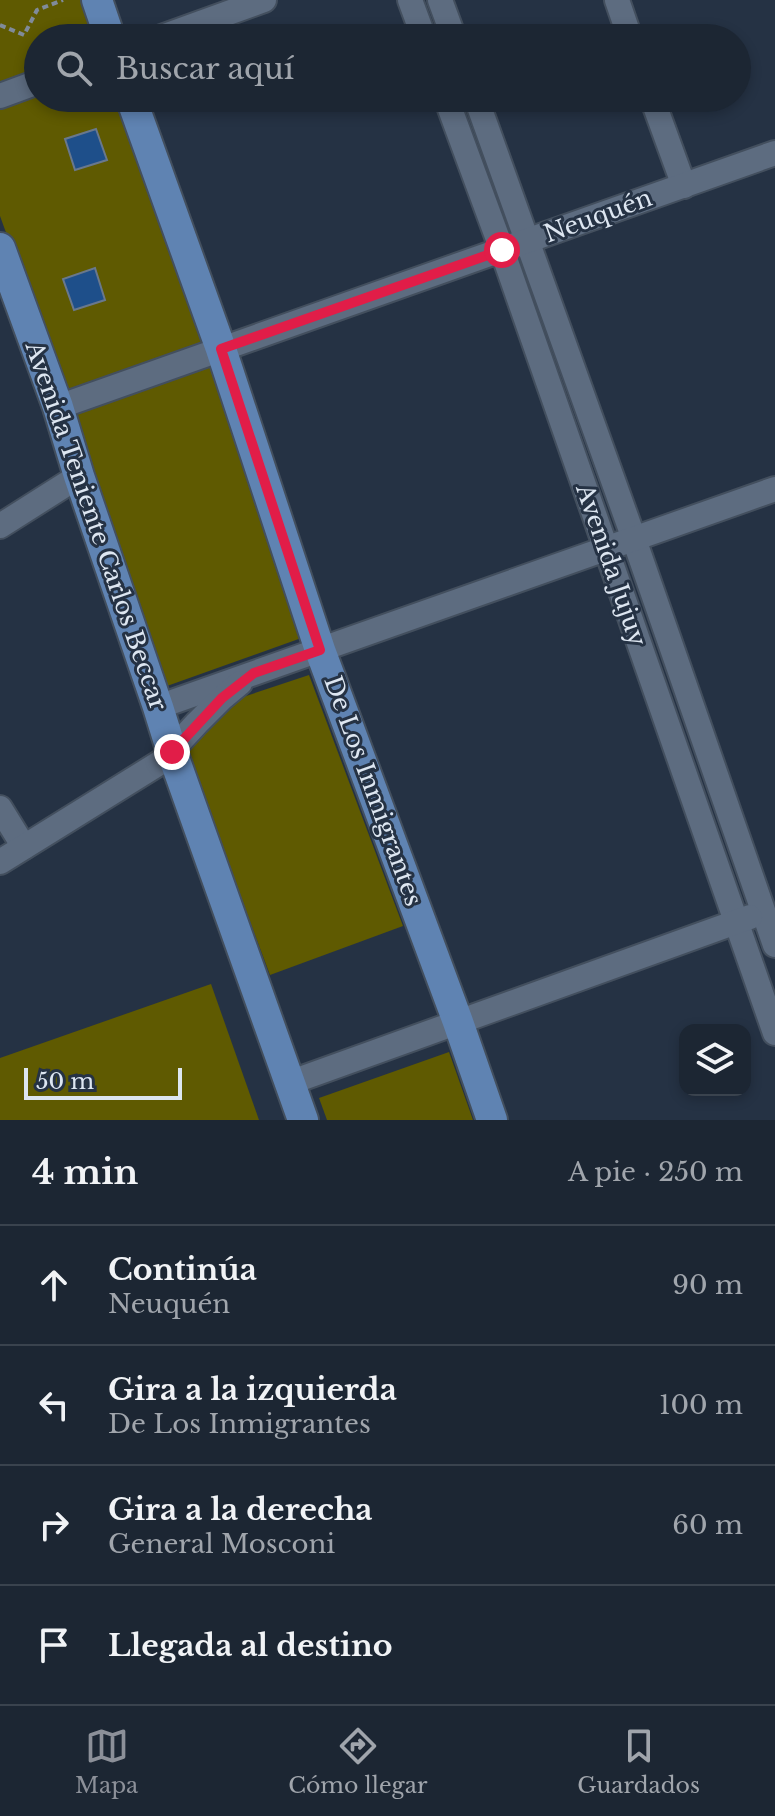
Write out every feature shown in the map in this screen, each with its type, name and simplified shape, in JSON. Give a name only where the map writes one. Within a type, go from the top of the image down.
[{"type":"main road","points":[[97,0],[105,24]]},
{"type":"main road","name":"De Los Inmigrantes","points":[[136,112],[221,349],[320,650],[492,1120]]},
{"type":"main road","name":"Avenida Teniente Carlos Beccar","points":[[0,248],[58,407],[172,752],[303,1120]]},
{"type":"street","points":[[198,24],[264,0]]},
{"type":"street","points":[[410,0],[419,24]]},
{"type":"street","points":[[440,0],[449,24]]},
{"type":"street","points":[[617,0],[625,24]]},
{"type":"street","points":[[0,96],[24,87]]},
{"type":"street","name":"Avenida Jujuy","points":[[451,112],[775,1033]]},
{"type":"street","name":"Avenida Jujuy","points":[[481,112],[769,910],[775,945]]},
{"type":"street","points":[[657,112],[684,186]]},
{"type":"street","name":"Neuquén","points":[[58,407],[775,153]]},
{"type":"street","points":[[0,526],[79,476]]},
{"type":"street","points":[[158,707],[775,489]]},
{"type":"street","points":[[0,862],[151,769],[172,752],[222,698],[254,673]]},
{"type":"street","points":[[0,808],[24,847]]},
{"type":"street","points":[[289,1083],[769,910]]},
{"type":"path","points":[[30,24],[42,0]]},
{"type":"path","points":[[37,10],[63,0]]},
{"type":"path","points":[[0,25],[24,35]]},
{"type":"shaded area","points":[[0,0],[89,0],[97,24],[24,24],[24,75],[0,84]]},
{"type":"shaded area","points":[[24,100],[24,112],[128,112],[205,342],[68,391],[62,387],[0,216],[0,109]]},
{"type":"shaded area","points":[[213,365],[307,636],[167,686],[163,684],[71,414]]},
{"type":"shaded area","points":[[309,675],[403,926],[270,975],[186,751],[243,697]]},
{"type":"shaded area","points":[[211,984],[259,1120],[0,1120],[0,1058]]},
{"type":"shaded area","points":[[449,1052],[473,1120],[327,1120],[319,1098]]},
{"type":"building","points":[[96,129],[107,160],[75,170],[65,139]]},
{"type":"building","points":[[95,268],[105,300],[74,310],[63,279]]},
{"type":"route","points":[[172,752],[222,698],[254,673],[320,650],[221,349],[502,250]]}]
